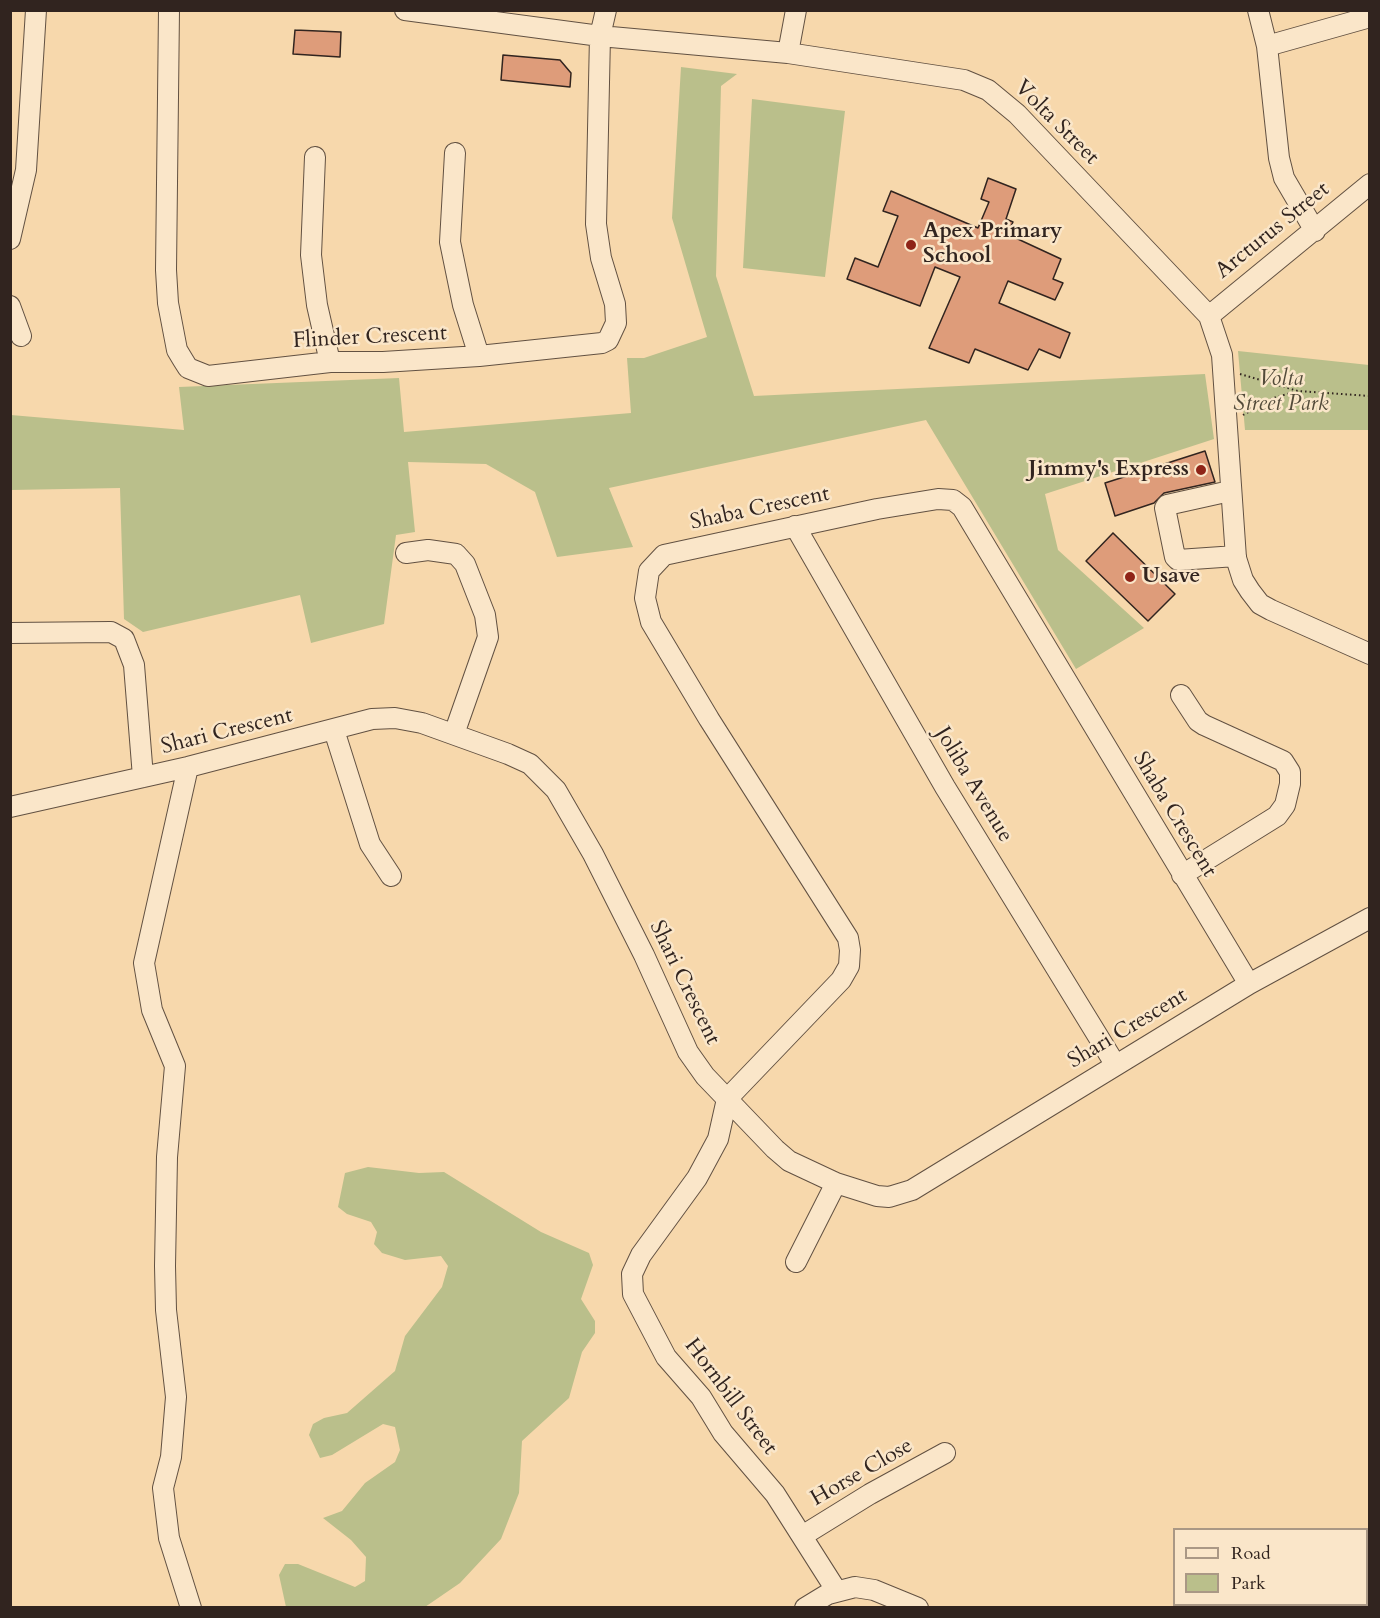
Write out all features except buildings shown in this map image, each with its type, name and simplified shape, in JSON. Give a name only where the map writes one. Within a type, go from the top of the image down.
[{"type":"street","points":[[10,239],[26,170],[36,10]]},
{"type":"street","name":"Flinder Crescent","points":[[170,10],[166,270],[168,303],[177,350],[189,368],[208,376],[330,362],[383,362],[478,356],[602,343],[614,330],[615,304],[601,258],[596,224],[600,36],[606,10]]},
{"type":"street","name":"Volta Street","points":[[405,10],[600,36],[788,53],[954,78],[988,90],[1017,114],[1209,316],[1222,355],[1236,556],[1243,580],[1260,604],[1370,654]]},
{"type":"street","points":[[788,53],[796,10]]},
{"type":"street","points":[[1258,10],[1268,46],[1279,158],[1284,178],[1315,231]]},
{"type":"street","points":[[1268,46],[1370,16]]},
{"type":"street","points":[[455,153],[450,242],[463,305],[478,356]]},
{"type":"street","points":[[315,157],[311,255],[317,305],[330,362]]},
{"type":"street","name":"Arcturus Street","points":[[1209,316],[1240,288],[1315,231],[1370,184]]},
{"type":"street","points":[[10,306],[21,336]]},
{"type":"street","points":[[1230,491],[1167,505],[1165,508],[1175,557],[1178,560],[1236,556]]},
{"type":"street","name":"Shaba Crescent","points":[[727,1100],[841,980],[849,966],[850,950],[848,938],[709,719],[651,622],[645,598],[646,586],[649,571],[664,555],[795,526],[938,499],[952,500],[962,507],[1249,984]]},
{"type":"street","name":"Joliba Avenue","points":[[795,526],[945,787],[1114,1064]]},
{"type":"street","points":[[406,553],[428,550],[456,554],[465,564],[485,615],[488,637],[454,734]]},
{"type":"street","points":[[10,633],[111,632],[124,639],[134,665],[143,777]]},
{"type":"street","points":[[1181,695],[1198,721],[1282,760],[1290,772],[1285,805],[1276,816],[1182,875]]},
{"type":"street","name":"Shari Crescent","points":[[10,807],[188,767],[372,719],[395,718],[454,734],[530,764],[556,790],[593,854],[644,955],[688,1052],[727,1100],[782,1155],[836,1183],[877,1196],[889,1197],[912,1190],[1114,1064],[1249,984],[1370,918]]},
{"type":"street","points":[[334,730],[370,844],[391,876]]},
{"type":"street","points":[[188,767],[144,963],[152,1010],[176,1066],[167,1157],[165,1266],[166,1311],[176,1397],[174,1437],[164,1488],[169,1538],[191,1608]]},
{"type":"street","name":"Hornbill Street","points":[[727,1100],[718,1139],[697,1178],[641,1255],[632,1274],[633,1294],[666,1357],[700,1397],[723,1433],[775,1494],[836,1590]]},
{"type":"street","points":[[796,1262],[836,1183]]},
{"type":"street","name":"Horse Close","points":[[802,1536],[870,1494],[945,1453]]},
{"type":"street","points":[[805,1608],[836,1590],[855,1587],[874,1590],[918,1608]]},
{"type":"path","points":[[1222,371],[1298,392],[1370,396]]},
{"type":"path","points":[[1226,418],[1240,417],[1258,405],[1298,392]]},
{"type":"green space","points":[[681,67],[737,74],[721,86],[716,276],[754,396],[1205,374],[1214,439],[1045,494],[1058,550],[1144,628],[1076,669],[926,420],[609,488],[633,547],[557,557],[535,492],[486,464],[408,462],[415,532],[396,535],[384,624],[311,643],[300,595],[143,632],[124,619],[120,488],[11,490],[11,415],[184,430],[179,387],[399,378],[404,432],[631,413],[627,358],[644,358],[707,337],[672,218]]},
{"type":"green space","points":[[752,99],[845,111],[825,277],[743,268]]},
{"type":"green space","name":"Volta Street Park","points":[[1238,351],[1369,365],[1369,430],[1245,430]]},
{"type":"green space","points":[[368,1167],[419,1173],[444,1172],[541,1232],[589,1253],[593,1265],[581,1299],[595,1321],[595,1333],[582,1352],[569,1398],[522,1441],[519,1493],[501,1539],[460,1583],[425,1607],[286,1607],[279,1575],[285,1564],[298,1564],[355,1587],[365,1581],[366,1557],[351,1540],[323,1518],[342,1511],[365,1483],[395,1462],[400,1450],[395,1427],[383,1424],[332,1455],[320,1458],[309,1435],[313,1424],[324,1418],[347,1413],[395,1371],[405,1336],[442,1287],[448,1266],[441,1256],[405,1260],[382,1253],[374,1244],[377,1232],[371,1222],[347,1214],[338,1207],[345,1173]]},
{"type":"place","name":"Apex Primary School","points":[[911,245]]},
{"type":"place","name":"Jimmy's Express","points":[[1201,470]]},
{"type":"place","name":"Usave","points":[[1130,577]]}]
